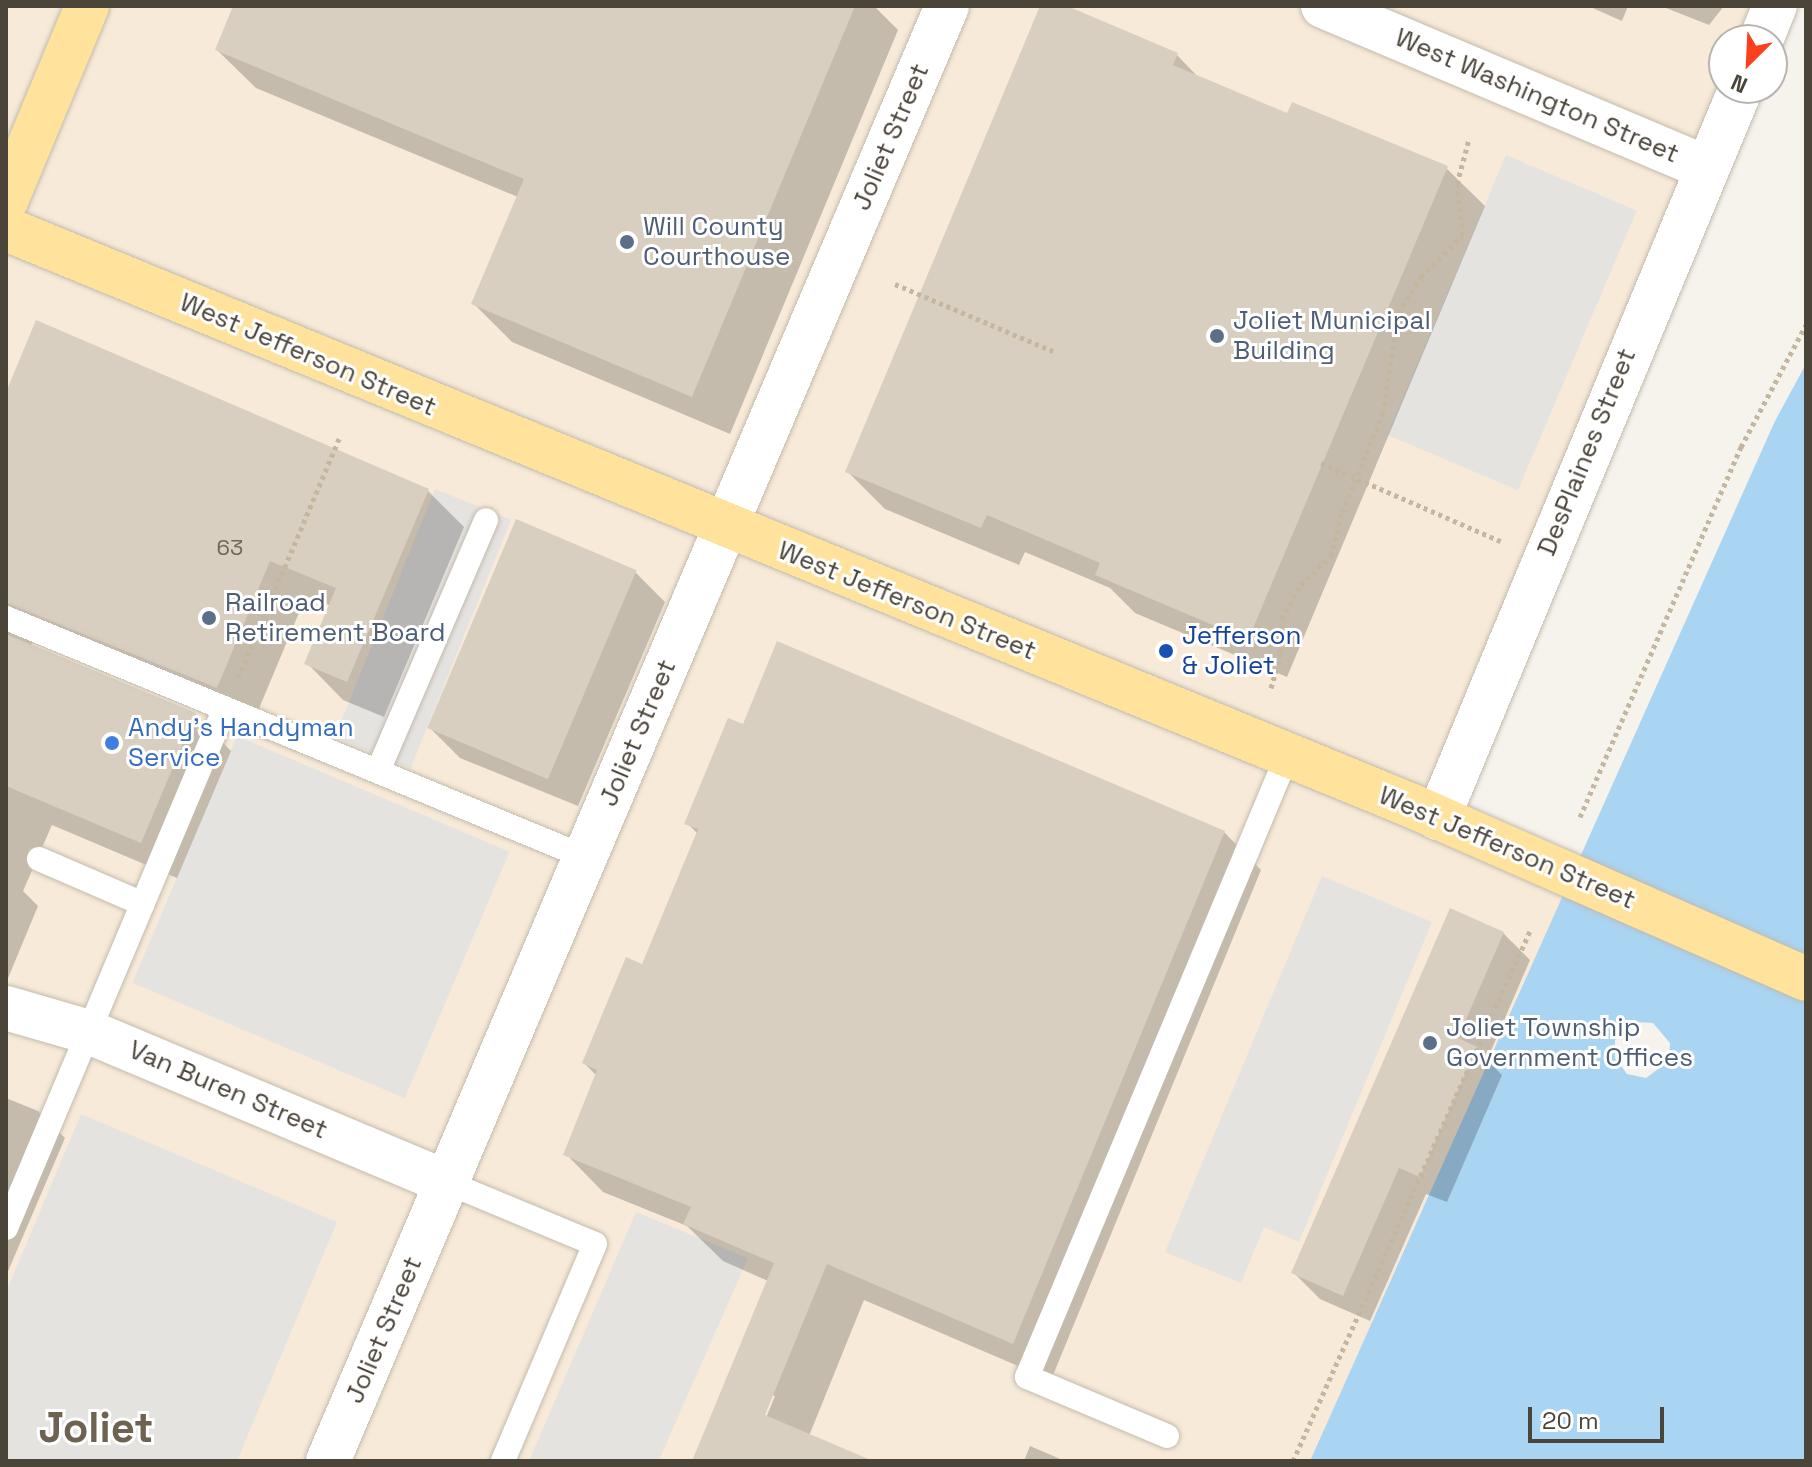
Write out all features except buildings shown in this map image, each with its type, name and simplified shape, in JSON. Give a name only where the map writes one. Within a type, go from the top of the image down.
[{"type":"main road","points":[[6,201],[87,6]]},
{"type":"main road","name":"West Jefferson Street","points":[[6,229],[725,528],[1563,869],[1806,979]]},
{"type":"street","name":"Joliet Street","points":[[328,1461],[947,6]]},
{"type":"street","name":"West Washington Street","points":[[1323,6],[1368,15],[1706,168]]},
{"type":"street","name":"DesPlaines Street","points":[[1438,818],[1734,104]]},
{"type":"street","name":"Van Buren Street","points":[[6,1008],[89,1032],[446,1182]]},
{"type":"lane","points":[[378,771],[486,520]]},
{"type":"lane","points":[[6,618],[585,857]]},
{"type":"lane","points":[[6,1228],[225,708]]},
{"type":"lane","points":[[1167,1436],[1027,1377],[1287,756]]},
{"type":"lane","points":[[39,859],[143,904]]},
{"type":"lane","points":[[446,1182],[595,1244],[503,1461]]},
{"type":"path","points":[[1271,688],[1281,653],[1282,619],[1301,585],[1331,556],[1356,478],[1383,413],[1398,313],[1421,277],[1463,235],[1457,184],[1469,139]]},
{"type":"path","points":[[895,284],[1053,351]]},
{"type":"path","points":[[1580,817],[1741,447],[1806,325]]},
{"type":"path","points":[[225,708],[340,437]]},
{"type":"path","points":[[1321,463],[1505,543]]},
{"type":"path","points":[[1293,1461],[1530,931]]},
{"type":"shaded area","points":[[6,6],[1771,6],[1764,24],[1708,24],[1708,104],[1718,104],[1437,812],[6,225]]},
{"type":"shaded area","points":[[1506,155],[1637,210],[1518,490],[1387,435]]},
{"type":"shaded area","points":[[6,235],[714,532],[324,1461],[6,1461]]},
{"type":"shaded area","points":[[435,489],[511,520],[411,768],[335,737]]},
{"type":"shaded area","points":[[730,539],[1569,883],[1310,1461],[339,1461]]},
{"type":"shaded area","points":[[237,736],[509,852],[405,1098],[132,983]]},
{"type":"shaded area","points":[[1322,876],[1432,922],[1299,1242],[1264,1227],[1241,1283],[1165,1252]]},
{"type":"shaded area","points":[[81,1114],[337,1222],[237,1461],[6,1461],[6,1292]]},
{"type":"shaded area","points":[[636,1212],[748,1258],[659,1460],[529,1461]]},
{"type":"water","points":[[1806,364],[1806,1461],[1310,1461],[1775,421]],"holes":[[[1635,1022],[1653,1023],[1670,1043],[1669,1061],[1646,1078],[1627,1074],[1615,1058],[1615,1040]]]},
{"type":"place","name":"Will County Courthouse","points":[[627,242]]},
{"type":"place","name":"Joliet Municipal Building","points":[[1217,336]]},
{"type":"place","name":"Railroad Retirement Board","points":[[209,618]]},
{"type":"place","name":"Jefferson & Joliet","points":[[1166,651]]},
{"type":"place","name":"Andy's Handyman Service","points":[[112,743]]},
{"type":"place","name":"Joliet Township Government Offices","points":[[1430,1043]]},
{"type":"district","name":"Joliet","points":[[96,1428]]}]
